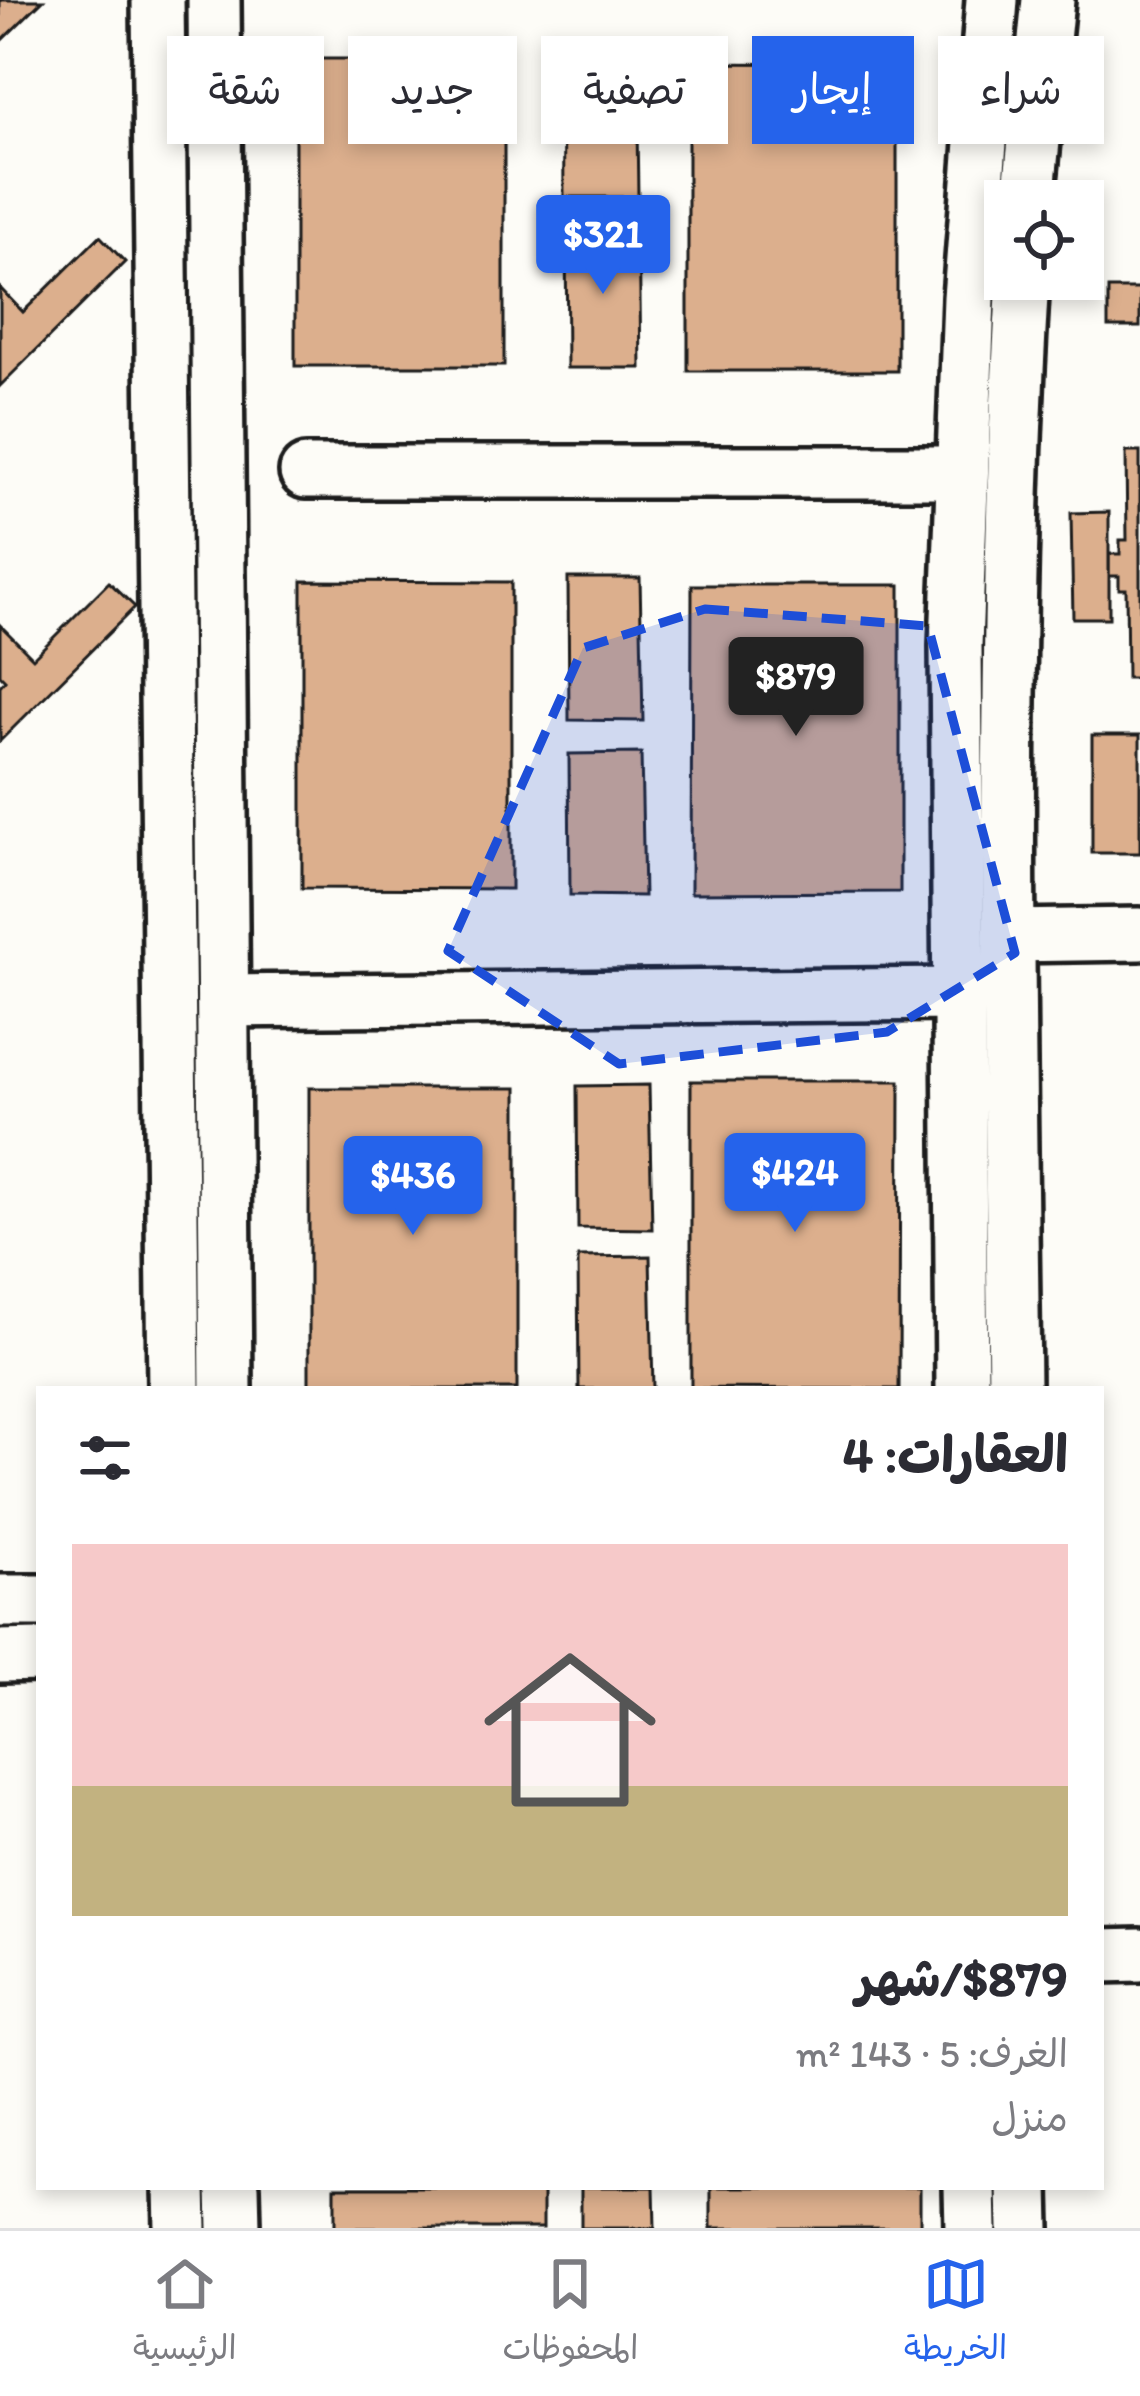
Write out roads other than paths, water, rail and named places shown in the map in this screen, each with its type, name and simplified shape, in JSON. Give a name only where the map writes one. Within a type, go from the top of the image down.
[{"type":"street","points":[[158,0],[174,1386]]},
{"type":"street","points":[[214,0],[226,1386]]},
{"type":"street","points":[[962,1386],[954,820],[960,472],[992,0]]},
{"type":"street","points":[[1030,180],[1048,0]]},
{"type":"street","points":[[1014,1386],[1006,691],[1022,300]]},
{"type":"street","points":[[306,472],[960,472]]},
{"type":"street","points":[[1009,936],[1140,934]]},
{"type":"street","points":[[223,1000],[957,994]]},
{"type":"street","points":[[0,1601],[36,1600]]},
{"type":"street","points":[[0,1655],[36,1655]]},
{"type":"street","points":[[1104,1956],[1140,1955]]},
{"type":"street","points":[[180,2190],[181,2228]]},
{"type":"street","points":[[233,2190],[234,2228]]},
{"type":"street","points":[[970,2190],[970,2228]]},
{"type":"street","points":[[1024,2190],[1024,2228]]}]
